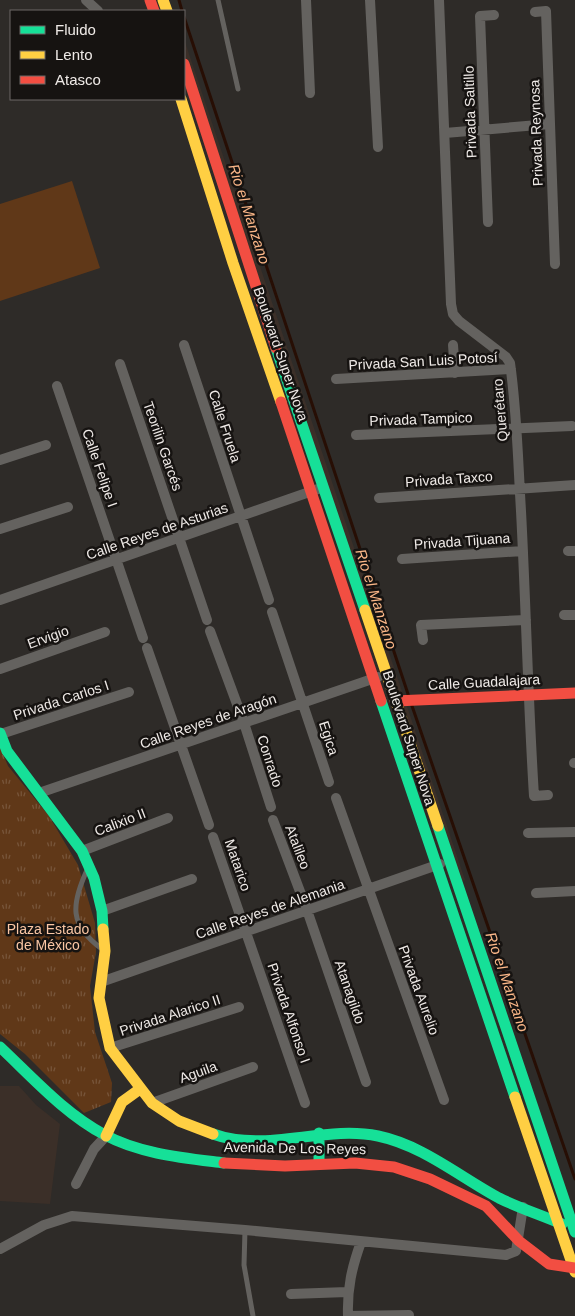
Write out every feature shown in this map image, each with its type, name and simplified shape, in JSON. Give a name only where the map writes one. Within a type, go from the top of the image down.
[{"type":"street","points":[[86,0],[97,10]]},
{"type":"street","points":[[306,0],[310,93]]},
{"type":"street","points":[[370,0],[378,146]]},
{"type":"street","name":"Querétaro","points":[[439,0],[453,314],[459,321],[506,356],[511,369],[520,488],[526,620],[527,695],[534,796],[548,795]]},
{"type":"street","name":"Privada Reynosa","points":[[535,12],[546,11],[555,264]]},
{"type":"street","name":"Privada Saltillo","points":[[488,222],[480,16],[494,15]]},
{"type":"street","name":"Boulevard Super Nova","points":[[185,67],[318,489],[373,678],[435,866],[574,1269]]},
{"type":"street","name":"Boulevard Super Nova","points":[[182,100],[233,263],[386,674],[398,701],[449,861],[574,1230]]},
{"type":"street","points":[[445,133],[550,124]]},
{"type":"street","name":"Calle Fruela","points":[[184,345],[269,600]]},
{"type":"street","points":[[453,345],[455,374]]},
{"type":"street","name":"Teorilin Garcés","points":[[120,364],[207,620]]},
{"type":"street","name":"Privada San Luis Potosí","points":[[336,379],[455,374],[511,369]]},
{"type":"street","name":"Calle Felipe I","points":[[57,386],[209,825]]},
{"type":"street","name":"Privada Tampico","points":[[356,435],[516,430],[572,426]]},
{"type":"street","points":[[0,460],[46,445]]},
{"type":"street","name":"Privada Taxco","points":[[379,498],[575,485]]},
{"type":"street","name":"Calle Reyes de Asturias","points":[[0,600],[318,489]]},
{"type":"street","points":[[0,529],[68,507]]},
{"type":"street","name":"Privada Tijuana","points":[[402,559],[523,551]]},
{"type":"street","name":"Egica","points":[[272,612],[329,782]]},
{"type":"street","points":[[564,615],[575,615]]},
{"type":"street","points":[[423,640],[421,625],[526,620]]},
{"type":"street","name":"Ervigio","points":[[0,669],[105,632]]},
{"type":"street","name":"Conrado","points":[[210,632],[244,723],[271,807]]},
{"type":"street","name":"Calle Reyes de Aragón","points":[[38,794],[386,674]]},
{"type":"street","name":"Privada Carlos I","points":[[0,734],[129,692]]},
{"type":"street","name":"Calle Guadalajara","points":[[398,701],[575,693]]},
{"type":"street","points":[[0,734],[7,751],[82,851],[94,878],[102,911],[104,951],[99,998],[110,1048],[152,1103],[179,1121],[227,1139],[260,1140],[350,1132],[378,1136],[407,1145],[500,1198],[524,1206],[574,1230]]},
{"type":"street","name":"Privada Aurelio","points":[[336,798],[444,1100]]},
{"type":"street","name":"Calixio II","points":[[82,851],[168,818]]},
{"type":"street","name":"Atalileo","points":[[273,820],[307,910]]},
{"type":"street","points":[[528,833],[575,832]]},
{"type":"street","name":"Matarico","points":[[213,836],[246,932]]},
{"type":"street","name":"Calle Reyes de Alemania","points":[[101,982],[449,861]]},
{"type":"street","points":[[102,911],[192,879]]},
{"type":"street","points":[[536,893],[575,891]]},
{"type":"street","name":"Atanagildo","points":[[307,910],[366,1082]]},
{"type":"street","name":"Privada Alfonso I","points":[[246,932],[305,1103]]},
{"type":"street","name":"Privada Alarico II","points":[[110,1048],[239,1007]]},
{"type":"street","name":"Avenida De Los Reyes","points":[[0,1047],[77,1118],[106,1136],[176,1157],[231,1164],[285,1166],[355,1163],[394,1167],[430,1179],[486,1206],[519,1241],[549,1264],[574,1269]]},
{"type":"street","name":"Aguila","points":[[152,1103],[253,1067]]},
{"type":"street","points":[[76,1184],[94,1149],[106,1136],[116,1112],[128,1094],[140,1089]]},
{"type":"street","points":[[319,1134],[319,1164]]},
{"type":"street","points":[[0,1249],[44,1225],[72,1216],[245,1230],[506,1255],[516,1251],[524,1206]]},
{"type":"street","points":[[361,1242],[350,1274],[347,1292],[348,1316],[408,1315]]},
{"type":"street","points":[[291,1294],[347,1292]]},
{"type":"lane","points":[[218,0],[238,89]]},
{"type":"lane","points":[[89,866],[76,893],[75,912],[80,928],[89,940],[104,951]]},
{"type":"lane","points":[[245,1230],[244,1265],[253,1316]]},
{"type":"shaded area","points":[[185,42],[465,880],[451,885],[185,87]]},
{"type":"shaded area","points":[[0,1086],[19,1086],[36,1105],[60,1124],[50,1204],[0,1201]]},
{"type":"green space","points":[[72,181],[100,268],[0,301],[0,204]]},
{"type":"green space","name":"Plaza Estado de México","points":[[0,747],[8,766],[49,816],[78,865],[95,923],[96,952],[90,986],[95,1032],[112,1083],[111,1102],[84,1113],[25,1054],[0,1034]]},
{"type":"waterway","name":"Rio el Manzano","points":[[179,0],[182,10]]},
{"type":"waterway","name":"Rio el Manzano","points":[[185,20],[409,697]]},
{"type":"waterway","name":"Rio el Manzano","points":[[411,703],[575,1179]]},
{"type":"traffic: fast","points":[[276,348],[365,610]]},
{"type":"traffic: fast","points":[[381,701],[515,1097]]},
{"type":"traffic: fast","points":[[0,733],[7,751],[82,851],[94,878],[102,911],[103,929]]},
{"type":"traffic: fast","points":[[438,826],[575,1232]]},
{"type":"traffic: fast","points":[[0,1047],[76,1117],[105,1135],[148,1151],[224,1163]]},
{"type":"traffic: fast","points":[[319,1133],[319,1163]]},
{"type":"traffic: fast","points":[[213,1134],[253,1141],[337,1134],[378,1136],[394,1140],[440,1162],[499,1198],[562,1224]]},
{"type":"traffic: slow","points":[[163,0],[167,10]]},
{"type":"traffic: slow","points":[[181,100],[233,263],[281,402]]},
{"type":"traffic: slow","points":[[365,610],[438,826]]},
{"type":"traffic: slow","points":[[103,929],[105,951],[99,998],[110,1048],[152,1103],[179,1121],[213,1134]]},
{"type":"traffic: slow","points":[[106,1136],[122,1102],[140,1089]]},
{"type":"traffic: slow","points":[[515,1097],[575,1272]]},
{"type":"traffic: jam","points":[[150,0],[154,10]]},
{"type":"traffic: jam","points":[[185,67],[276,348]]},
{"type":"traffic: jam","points":[[281,402],[381,701]]},
{"type":"traffic: jam","points":[[395,701],[575,693]]},
{"type":"traffic: jam","points":[[224,1163],[285,1166],[355,1163],[394,1167],[430,1179],[486,1206],[519,1241],[549,1264],[575,1268]]}]
